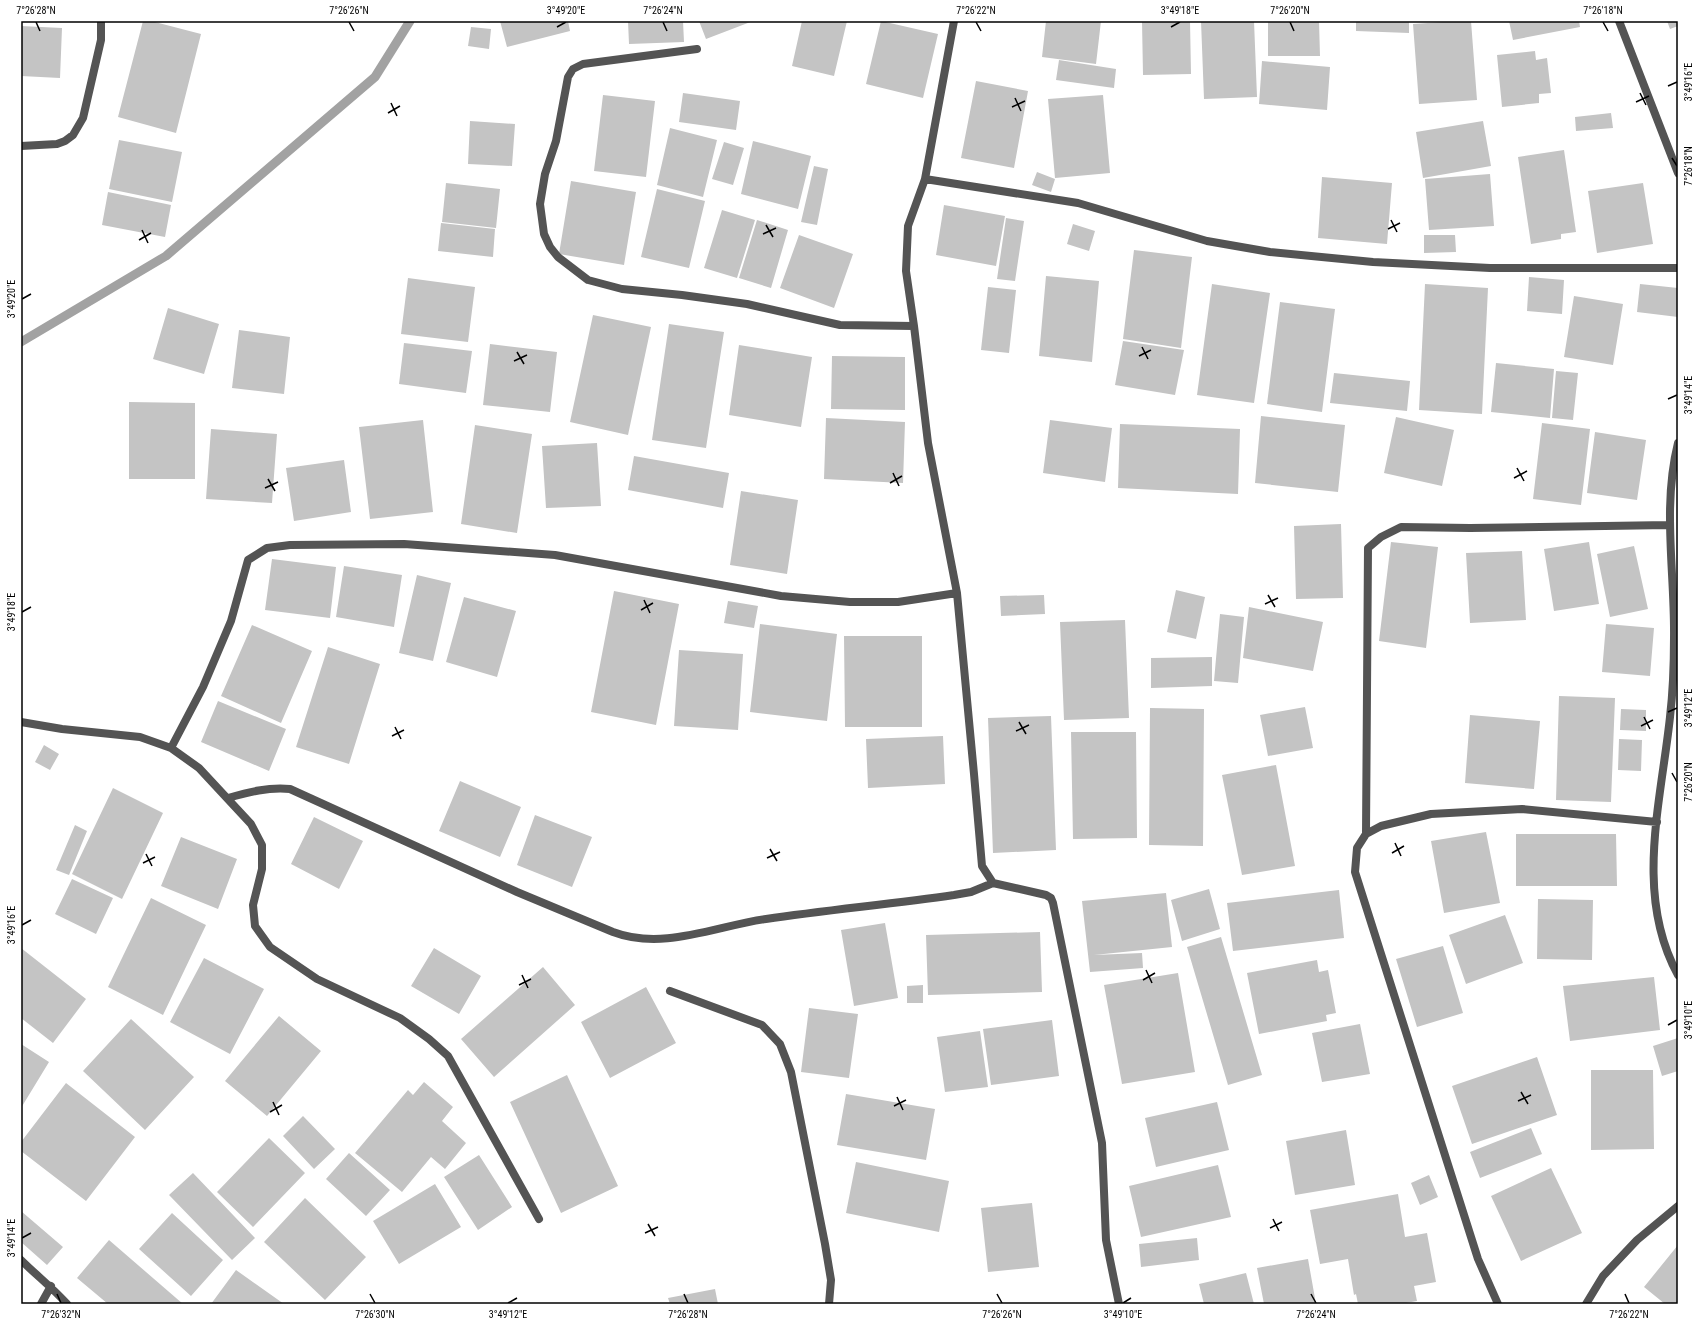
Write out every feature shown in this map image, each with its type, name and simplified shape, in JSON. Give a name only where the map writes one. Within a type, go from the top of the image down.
[{"type":"street","points":[[21,146],[56,144],[65,141],[73,135],[83,118],[101,40],[101,21]]},
{"type":"street","points":[[954,21],[925,179],[908,226],[906,271],[928,443],[957,593],[982,866],[992,883]]},
{"type":"street","points":[[1619,21],[1678,173]]},
{"type":"street","points":[[697,50],[583,64],[573,69],[568,77],[556,141],[546,174],[540,204],[544,234],[558,257],[588,280],[622,290],[682,295],[747,304],[840,325],[914,326]]},
{"type":"street","points":[[925,179],[1078,203],[1207,241],[1270,252],[1373,262],[1490,268],[1678,268]]},
{"type":"street","points":[[1678,443],[1669,525],[1675,693],[1670,715],[1653,856],[1656,916],[1672,963],[1678,974]]},
{"type":"street","points":[[1366,834],[1368,548],[1381,537],[1401,527],[1470,528],[1669,525]]},
{"type":"street","points":[[171,748],[203,687],[231,621],[248,560],[267,548],[290,545],[404,544],[556,555],[782,596],[850,602],[898,602],[957,593]]},
{"type":"street","points":[[21,722],[62,729],[140,737],[171,748],[199,768],[251,824],[262,845],[262,869],[253,905],[255,926],[270,947],[316,979],[400,1018],[429,1039],[448,1056],[539,1219]]},
{"type":"street","points":[[228,798],[260,789],[276,787],[290,789],[517,892],[613,932],[638,939],[667,939],[764,919],[954,895],[970,892],[992,883],[1046,895],[1051,898],[1053,902],[1102,1143],[1106,1240],[1119,1304]]},
{"type":"street","points":[[1498,1304],[1478,1259],[1356,872],[1357,848],[1366,834],[1381,826],[1431,814],[1522,810],[1657,822]]},
{"type":"street","points":[[670,991],[762,1025],[780,1044],[791,1072],[825,1244],[831,1280],[829,1304]]},
{"type":"street","points":[[1586,1304],[1603,1276],[1637,1240],[1678,1206]]},
{"type":"street","points":[[21,1260],[51,1286],[67,1304]]},
{"type":"street","points":[[41,1304],[51,1286]]},
{"type":"building","points":[[143,21],[151,21],[201,34],[176,133],[118,117]]},
{"type":"building","points":[[474,21],[490,21],[490,23]]},
{"type":"building","points":[[500,21],[568,21],[570,31],[507,47]]},
{"type":"building","points":[[628,21],[683,21],[684,42],[629,44]]},
{"type":"building","points":[[699,21],[753,21],[706,39]]},
{"type":"building","points":[[802,21],[847,21],[834,76],[792,66]]},
{"type":"building","points":[[881,21],[938,34],[923,98],[866,84]]},
{"type":"building","points":[[1046,21],[1101,21],[1096,64],[1042,57]]},
{"type":"building","points":[[1142,21],[1190,21],[1191,74],[1143,75]]},
{"type":"building","points":[[1201,21],[1254,21],[1257,97],[1204,99]]},
{"type":"building","points":[[1268,21],[1319,21],[1320,56],[1268,56]]},
{"type":"building","points":[[1356,21],[1409,21],[1409,33],[1356,31]]},
{"type":"building","points":[[1471,21],[1477,100],[1419,104],[1413,24]]},
{"type":"building","points":[[1509,21],[1579,21],[1580,27],[1513,40]]},
{"type":"building","points":[[1667,21],[1678,21],[1678,26],[1670,29]]},
{"type":"building","points":[[21,26],[62,28],[60,78],[21,76]]},
{"type":"building","points":[[471,27],[491,29],[489,49],[468,46]]},
{"type":"building","points":[[1535,51],[1536,60],[1547,58],[1551,93],[1539,94],[1539,103],[1502,107],[1497,55]]},
{"type":"building","points":[[1059,60],[1116,69],[1114,88],[1056,80]]},
{"type":"building","points":[[1262,61],[1330,67],[1327,110],[1259,104]]},
{"type":"building","points":[[976,81],[1028,91],[1014,168],[961,158]]},
{"type":"building","points":[[683,93],[740,101],[736,130],[679,122]]},
{"type":"building","points":[[603,95],[655,101],[646,177],[594,171]]},
{"type":"building","points":[[1103,95],[1110,173],[1055,178],[1048,99]]},
{"type":"building","points":[[1611,113],[1613,128],[1576,131],[1575,117]]},
{"type":"building","points":[[470,121],[515,124],[512,166],[468,164]]},
{"type":"building","points":[[1483,121],[1491,166],[1423,178],[1416,132]]},
{"type":"building","points":[[670,128],[717,140],[703,197],[657,185]]},
{"type":"building","points":[[119,140],[182,152],[172,202],[109,189]]},
{"type":"building","points":[[753,141],[811,156],[798,209],[741,194]]},
{"type":"building","points":[[724,142],[744,148],[733,185],[712,179]]},
{"type":"building","points":[[1564,150],[1576,232],[1561,234],[1561,239],[1531,244],[1518,157]]},
{"type":"building","points":[[814,166],[828,169],[817,225],[801,222]]},
{"type":"building","points":[[1037,172],[1055,179],[1051,192],[1032,185]]},
{"type":"building","points":[[1490,174],[1494,226],[1429,230],[1425,179]]},
{"type":"building","points":[[1322,177],[1392,183],[1387,244],[1318,238]]},
{"type":"building","points":[[571,181],[636,192],[624,265],[559,254]]},
{"type":"building","points":[[446,183],[500,189],[496,228],[442,222]]},
{"type":"building","points":[[1643,183],[1653,244],[1597,253],[1588,191]]},
{"type":"building","points":[[657,189],[705,201],[689,268],[641,257]]},
{"type":"building","points":[[108,192],[171,205],[165,237],[102,225]]},
{"type":"building","points":[[944,205],[1005,216],[996,266],[936,255]]},
{"type":"building","points":[[722,210],[755,220],[737,278],[704,268]]},
{"type":"building","points":[[1006,218],[1024,221],[1015,281],[997,279]]},
{"type":"building","points":[[757,220],[788,230],[771,288],[739,278]]},
{"type":"building","points":[[441,223],[495,229],[493,257],[438,251]]},
{"type":"building","points":[[1073,224],[1095,231],[1089,251],[1067,244]]},
{"type":"building","points":[[799,235],[853,254],[834,308],[780,288]]},
{"type":"building","points":[[1424,235],[1455,235],[1456,252],[1424,253]]},
{"type":"building","points":[[1134,250],[1192,257],[1181,348],[1123,339]]},
{"type":"building","points":[[1046,276],[1099,281],[1092,362],[1039,356]]},
{"type":"building","points":[[1529,277],[1564,280],[1562,314],[1527,311]]},
{"type":"building","points":[[408,278],[475,287],[468,342],[401,334]]},
{"type":"building","points":[[1212,284],[1270,293],[1254,403],[1197,395]]},
{"type":"building","points":[[1425,284],[1488,288],[1482,414],[1419,410]]},
{"type":"building","points":[[1640,284],[1678,288],[1678,317],[1637,312]]},
{"type":"building","points":[[988,287],[1016,290],[1009,353],[981,350]]},
{"type":"building","points":[[1574,296],[1623,304],[1613,365],[1564,357]]},
{"type":"building","points":[[1280,302],[1335,309],[1322,412],[1267,404]]},
{"type":"building","points":[[168,308],[219,324],[204,374],[153,359]]},
{"type":"building","points":[[593,315],[651,327],[628,435],[570,422]]},
{"type":"building","points":[[669,324],[724,332],[706,448],[652,440]]},
{"type":"building","points":[[239,330],[290,337],[284,394],[232,388]]},
{"type":"building","points":[[1123,341],[1184,350],[1175,395],[1115,385]]},
{"type":"building","points":[[404,343],[472,351],[466,393],[399,384]]},
{"type":"building","points":[[490,344],[557,352],[550,412],[483,405]]},
{"type":"building","points":[[739,345],[812,357],[801,427],[729,415]]},
{"type":"building","points":[[832,356],[905,357],[905,410],[831,409]]},
{"type":"building","points":[[1496,363],[1554,369],[1550,418],[1491,412]]},
{"type":"building","points":[[1556,371],[1578,373],[1573,420],[1552,418]]},
{"type":"building","points":[[1334,373],[1410,381],[1407,411],[1330,403]]},
{"type":"building","points":[[129,402],[195,403],[195,479],[129,479]]},
{"type":"building","points":[[1261,416],[1345,425],[1338,492],[1255,483]]},
{"type":"building","points":[[1396,417],[1454,430],[1442,486],[1384,473]]},
{"type":"building","points":[[826,418],[905,422],[903,483],[824,479]]},
{"type":"building","points":[[423,420],[433,512],[370,519],[359,427]]},
{"type":"building","points":[[1050,420],[1112,428],[1105,482],[1043,473]]},
{"type":"building","points":[[1542,423],[1590,429],[1581,505],[1533,499]]},
{"type":"building","points":[[1120,424],[1240,429],[1238,494],[1118,488]]},
{"type":"building","points":[[475,425],[532,434],[517,533],[461,524]]},
{"type":"building","points":[[211,429],[277,434],[272,503],[206,499]]},
{"type":"building","points":[[1595,432],[1646,440],[1637,500],[1587,493]]},
{"type":"building","points":[[597,443],[601,506],[546,508],[542,446]]},
{"type":"building","points":[[634,456],[729,473],[723,508],[628,490]]},
{"type":"building","points":[[344,460],[351,512],[294,521],[286,468]]},
{"type":"building","points":[[741,491],[798,500],[787,574],[730,565]]},
{"type":"building","points":[[1341,524],[1343,598],[1296,599],[1294,526]]},
{"type":"building","points":[[1391,542],[1438,547],[1426,648],[1379,641]]},
{"type":"building","points":[[1589,542],[1599,604],[1554,611],[1544,549]]},
{"type":"building","points":[[1634,546],[1648,609],[1610,617],[1597,554]]},
{"type":"building","points":[[1522,551],[1526,620],[1470,623],[1466,553]]},
{"type":"building","points":[[272,559],[336,567],[330,618],[265,610]]},
{"type":"building","points":[[344,566],[402,575],[394,627],[336,617]]},
{"type":"building","points":[[417,575],[451,583],[433,661],[399,653]]},
{"type":"building","points":[[1176,590],[1205,597],[1196,639],[1167,632]]},
{"type":"building","points":[[614,591],[679,604],[656,725],[591,712]]},
{"type":"building","points":[[1044,595],[1045,614],[1001,616],[1000,596]]},
{"type":"building","points":[[464,597],[516,611],[497,677],[446,662]]},
{"type":"building","points":[[728,601],[758,606],[754,628],[724,623]]},
{"type":"building","points":[[1249,607],[1323,622],[1313,671],[1243,658]]},
{"type":"building","points":[[1220,614],[1244,617],[1238,683],[1214,681]]},
{"type":"building","points":[[1125,620],[1129,718],[1064,720],[1060,622]]},
{"type":"building","points":[[760,624],[837,634],[827,721],[750,712]]},
{"type":"building","points":[[1606,624],[1654,628],[1650,676],[1602,672]]},
{"type":"building","points":[[252,625],[312,651],[281,723],[221,696]]},
{"type":"building","points":[[844,636],[922,636],[922,727],[845,727]]},
{"type":"building","points":[[328,647],[380,664],[349,764],[296,747]]},
{"type":"building","points":[[679,650],[743,654],[738,730],[674,726]]},
{"type":"building","points":[[1212,657],[1212,686],[1151,688],[1151,658]]},
{"type":"building","points":[[1559,696],[1615,698],[1611,802],[1556,800]]},
{"type":"building","points":[[218,701],[286,729],[269,771],[201,742]]},
{"type":"building","points":[[1305,707],[1313,748],[1268,756],[1260,715]]},
{"type":"building","points":[[1150,708],[1204,709],[1203,846],[1149,845]]},
{"type":"building","points":[[1621,709],[1646,710],[1646,731],[1620,730]]},
{"type":"building","points":[[1470,715],[1540,721],[1534,789],[1465,783]]},
{"type":"building","points":[[1051,716],[1056,850],[993,853],[988,718]]},
{"type":"building","points":[[1071,732],[1136,732],[1137,838],[1073,839]]},
{"type":"building","points":[[943,736],[945,784],[868,788],[866,739]]},
{"type":"building","points":[[1619,739],[1642,740],[1641,771],[1618,770]]},
{"type":"building","points":[[44,745],[59,754],[50,770],[35,762]]},
{"type":"building","points":[[1276,765],[1295,866],[1242,875],[1222,775]]},
{"type":"building","points":[[460,781],[521,807],[500,857],[439,831]]},
{"type":"building","points":[[113,788],[163,813],[122,899],[72,874]]},
{"type":"building","points":[[535,815],[592,837],[572,887],[517,865]]},
{"type":"building","points":[[314,817],[363,841],[339,889],[291,864]]},
{"type":"building","points":[[75,825],[87,831],[69,875],[56,870]]},
{"type":"building","points":[[1486,832],[1500,903],[1444,913],[1431,841]]},
{"type":"building","points":[[1516,834],[1616,834],[1617,886],[1516,886]]},
{"type":"building","points":[[181,837],[237,859],[218,909],[161,886]]},
{"type":"building","points":[[72,879],[113,898],[96,934],[55,914]]},
{"type":"building","points":[[1209,889],[1220,929],[1182,941],[1171,900]]},
{"type":"building","points":[[1339,890],[1344,938],[1233,951],[1227,903]]},
{"type":"building","points":[[1166,893],[1172,947],[1094,955],[1142,953],[1143,968],[1090,972],[1082,901]]},
{"type":"building","points":[[151,898],[206,925],[163,1015],[108,987]]},
{"type":"building","points":[[1538,899],[1593,900],[1592,960],[1537,959]]},
{"type":"building","points":[[1505,915],[1523,963],[1466,984],[1449,935]]},
{"type":"building","points":[[885,923],[898,998],[854,1006],[841,930]]},
{"type":"building","points":[[1040,932],[1042,992],[928,995],[926,935]]},
{"type":"building","points":[[1221,937],[1262,1075],[1228,1085],[1187,947]]},
{"type":"building","points":[[1443,946],[1463,1013],[1417,1027],[1396,959]]},
{"type":"building","points":[[21,948],[86,999],[53,1043],[21,1018]]},
{"type":"building","points":[[434,948],[481,976],[459,1014],[411,986]]},
{"type":"building","points":[[204,958],[264,989],[230,1054],[170,1022]]},
{"type":"building","points":[[1317,960],[1319,972],[1328,970],[1336,1013],[1326,1015],[1327,1021],[1259,1034],[1247,973]]},
{"type":"building","points":[[543,967],[575,1005],[494,1077],[461,1039]]},
{"type":"building","points":[[1178,973],[1195,1072],[1122,1084],[1104,985]]},
{"type":"building","points":[[1654,977],[1660,1030],[1570,1041],[1563,986]]},
{"type":"building","points":[[923,985],[923,1003],[907,1003],[907,986]]},
{"type":"building","points":[[646,987],[676,1043],[610,1078],[581,1022]]},
{"type":"building","points":[[809,1008],[858,1014],[849,1078],[801,1072]]},
{"type":"building","points":[[279,1016],[321,1051],[267,1116],[225,1081]]},
{"type":"building","points":[[131,1019],[194,1077],[145,1130],[83,1071]]},
{"type":"building","points":[[1052,1020],[1059,1076],[991,1085],[983,1029]]},
{"type":"building","points":[[1360,1024],[1370,1074],[1322,1082],[1312,1033]]},
{"type":"building","points":[[980,1031],[988,1087],[945,1092],[937,1037]]},
{"type":"building","points":[[1678,1038],[1678,1071],[1662,1076],[1653,1046]]},
{"type":"building","points":[[21,1044],[49,1062],[21,1108]]},
{"type":"building","points":[[1537,1057],[1557,1115],[1472,1144],[1452,1086]]},
{"type":"building","points":[[1591,1070],[1653,1070],[1654,1149],[1591,1150]]},
{"type":"building","points":[[567,1075],[618,1186],[561,1213],[510,1102]]},
{"type":"building","points":[[424,1082],[453,1107],[442,1121],[466,1143],[445,1169],[431,1157],[402,1192],[355,1153],[408,1090],[413,1095]]},
{"type":"building","points":[[66,1083],[135,1137],[86,1201],[21,1151],[21,1142]]},
{"type":"building","points":[[846,1094],[935,1109],[926,1160],[837,1145]]},
{"type":"building","points":[[1217,1102],[1229,1150],[1156,1167],[1145,1118]]},
{"type":"building","points":[[303,1116],[335,1149],[314,1169],[283,1136]]},
{"type":"building","points":[[1531,1128],[1542,1154],[1480,1178],[1470,1152]]},
{"type":"building","points":[[1346,1130],[1355,1185],[1295,1195],[1286,1141]]},
{"type":"building","points":[[269,1138],[305,1173],[253,1227],[217,1192]]},
{"type":"building","points":[[349,1153],[390,1190],[366,1216],[326,1179]]},
{"type":"building","points":[[479,1155],[512,1207],[478,1230],[444,1177]]},
{"type":"building","points":[[856,1162],[949,1181],[939,1232],[846,1213]]},
{"type":"building","points":[[1218,1165],[1231,1217],[1141,1237],[1129,1186]]},
{"type":"building","points":[[1551,1168],[1582,1233],[1521,1261],[1491,1196]]},
{"type":"building","points":[[193,1173],[255,1238],[232,1260],[169,1195]]},
{"type":"building","points":[[1429,1175],[1438,1197],[1420,1205],[1411,1183]]},
{"type":"building","points":[[435,1184],[461,1227],[399,1264],[373,1221]]},
{"type":"building","points":[[1398,1194],[1405,1237],[1427,1233],[1436,1282],[1414,1286],[1417,1301],[1400,1304],[1358,1304],[1356,1294],[1354,1295],[1348,1259],[1320,1264],[1310,1210]]},
{"type":"building","points":[[305,1198],[366,1257],[325,1300],[264,1242]]},
{"type":"building","points":[[1032,1203],[1039,1267],[988,1272],[981,1208]]},
{"type":"building","points":[[21,1211],[63,1247],[47,1265],[21,1242]]},
{"type":"building","points":[[172,1213],[223,1260],[191,1296],[139,1249]]},
{"type":"building","points":[[1197,1238],[1199,1260],[1141,1267],[1139,1244]]},
{"type":"building","points":[[109,1240],[183,1304],[108,1304],[77,1278]]},
{"type":"building","points":[[1678,1245],[1678,1304],[1665,1304],[1644,1287]]},
{"type":"building","points":[[1308,1259],[1316,1304],[1264,1304],[1257,1268]]},
{"type":"building","points":[[236,1270],[284,1304],[211,1304]]},
{"type":"building","points":[[1246,1273],[1254,1304],[1204,1304],[1199,1284]]},
{"type":"building","points":[[715,1289],[718,1304],[670,1304],[668,1298]]},
{"type":"waterway","points":[[21,342],[166,256],[375,77],[410,21]]}]
